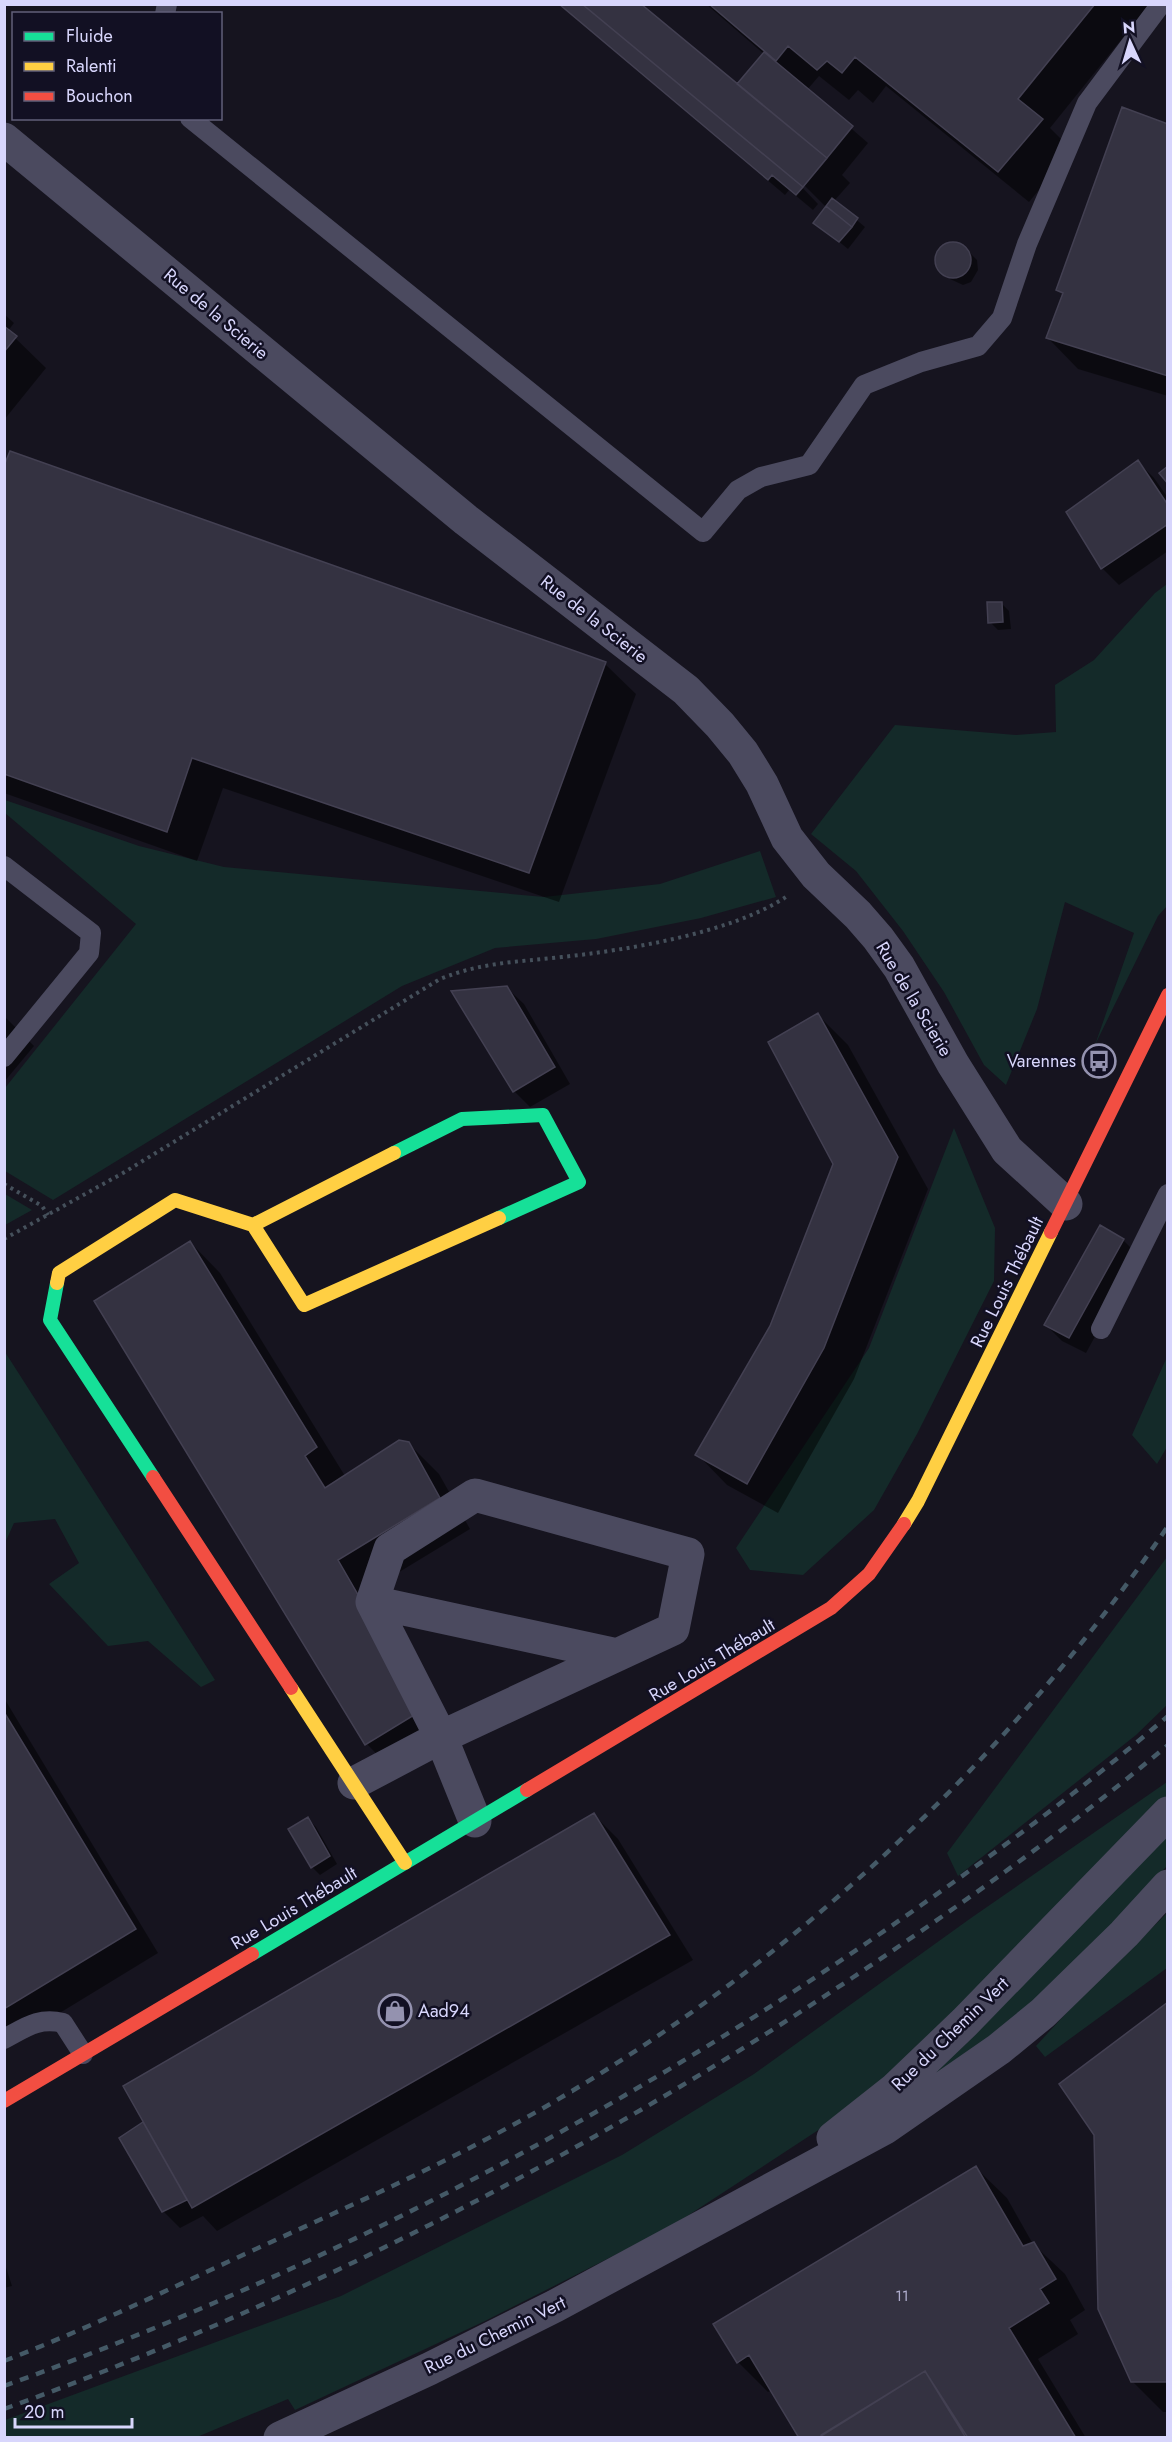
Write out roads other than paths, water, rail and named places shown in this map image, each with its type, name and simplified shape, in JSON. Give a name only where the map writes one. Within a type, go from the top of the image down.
[{"type":"street","name":"Rue de la Scierie","points":[[4,139],[466,520],[686,690],[743,753],[762,784],[787,838],[816,875],[858,915],[878,938],[899,967],[953,1064],[1006,1150],[1066,1204]]},
{"type":"street","name":"Rue Louis Thébault","points":[[4,2101],[814,1620],[848,1595],[870,1573],[892,1544],[918,1501],[1167,995]]},
{"type":"street","points":[[253,1225],[462,1119],[543,1115],[579,1182],[304,1305],[253,1225],[175,1200],[59,1273],[50,1320],[405,1863]]},
{"type":"street","points":[[354,1783],[441,1737],[673,1629],[688,1554],[475,1495],[390,1549],[372,1602],[441,1737],[476,1821]]},
{"type":"street","points":[[372,1602],[617,1655]]},
{"type":"street","name":"Rue du Chemin Vert","points":[[706,2224],[847,2128],[895,2089],[965,2022],[1167,1814]]},
{"type":"street","name":"Rue du Chemin Vert","points":[[280,2438],[429,2369],[555,2306],[826,2162],[885,2128],[991,2055],[1043,2013],[1124,1934],[1167,1886]]},
{"type":"lane","points":[[192,120],[703,532],[738,490],[761,477],[809,465],[864,385],[921,362],[978,346],[1002,318],[1027,243],[1087,103],[1161,4]]},
{"type":"lane","points":[[4,866],[91,933],[89,953],[4,1058]]},
{"type":"lane","points":[[1101,1329],[1167,1194]]},
{"type":"lane","points":[[4,2039],[32,2024],[49,2019],[63,2023],[83,2054]]},
{"type":"railway","points":[[4,2361],[126,2309],[452,2157],[533,2114],[659,2035],[742,1975],[823,1910],[900,1840],[973,1767],[1043,1690],[1108,1610],[1168,1526]]},
{"type":"railway","points":[[4,2386],[125,2340],[363,2235],[592,2114],[704,2048],[813,1979],[920,1906],[1046,1814],[1168,1716]]},
{"type":"railway","points":[[4,2409],[115,2367],[226,2321],[334,2272],[547,2163],[752,2043],[852,1978],[1013,1866],[1168,1745]]},
{"type":"place","name":"Varennes","points":[[1099,1061]]},
{"type":"place","name":"Aad94","points":[[395,2011]]}]
